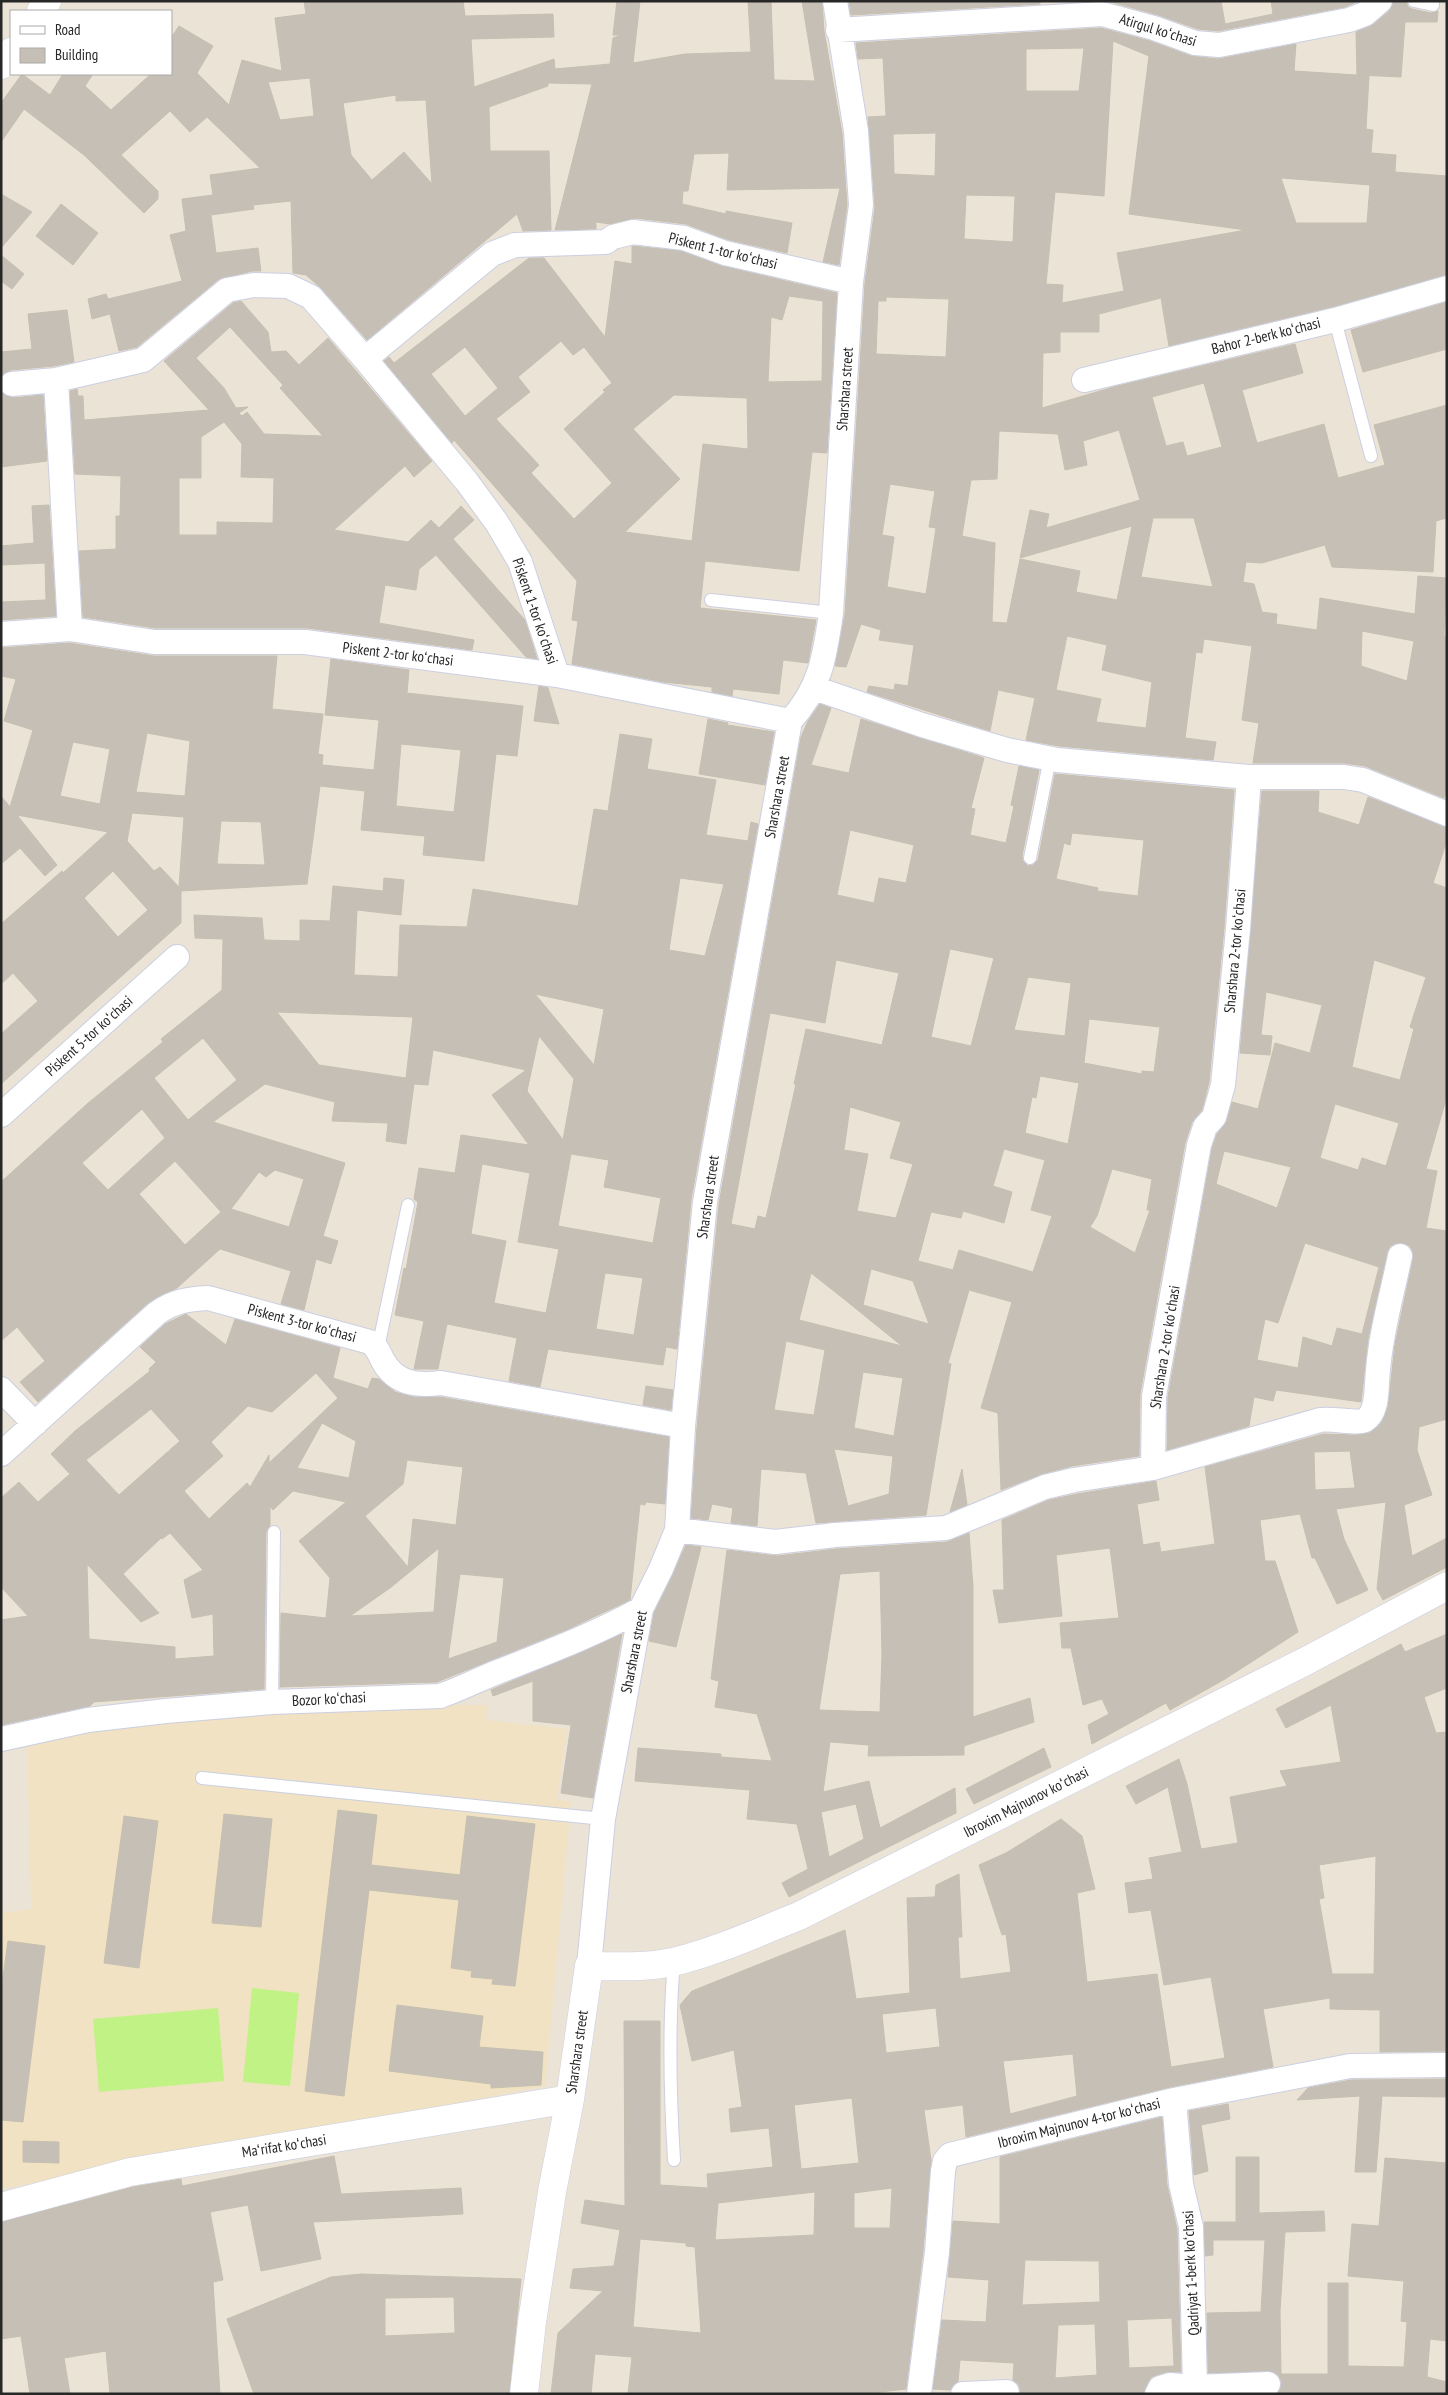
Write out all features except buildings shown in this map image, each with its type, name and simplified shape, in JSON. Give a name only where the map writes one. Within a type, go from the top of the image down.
[{"type":"street","name":"Sharshara street","points":[[524,2394],[546,2229],[570,2099],[589,1966],[603,1819],[641,1609],[661,1569],[677,1530],[684,1426],[705,1202],[790,721],[803,706],[814,688],[827,641],[831,613],[851,282],[861,205],[860,166],[856,130],[838,30],[835,1]]},
{"type":"street","name":"Atirgul koʻchasi","points":[[838,30],[1102,14],[1154,28],[1195,43],[1219,45],[1349,20],[1365,14],[1380,1]]},
{"type":"street","points":[[1,64],[10,53]]},
{"type":"street","name":"Piskent 1-tor koʻchasi","points":[[365,359],[492,254],[516,245],[606,242],[613,237],[633,232],[684,238],[725,254],[851,282]]},
{"type":"street","name":"Piskent 1-tor koʻchasi","points":[[12,384],[56,380],[143,360],[227,290],[254,285],[288,286],[310,297],[365,359],[467,482],[497,523],[520,562],[557,675]]},
{"type":"street","name":"Bahor 2-berk koʻchasi","points":[[1084,380],[1335,320],[1447,288]]},
{"type":"street","points":[[56,380],[70,629]]},
{"type":"street","name":"Piskent 2-tor koʻchasi","points":[[1,634],[70,629],[154,642],[305,642],[557,675],[790,721]]},
{"type":"street","points":[[814,688],[922,725],[1007,750],[1050,758],[1249,777],[1344,777],[1363,780],[1447,814]]},
{"type":"street","name":"Sharshara 2-tor koʻchasi","points":[[1152,1468],[1154,1396],[1199,1145],[1205,1126],[1214,1117],[1223,1085],[1249,777]]},
{"type":"street","name":"Piskent 5-tor koʻchasi","points":[[1,1116],[177,957]]},
{"type":"street","points":[[677,1530],[775,1542],[835,1535],[946,1528],[1044,1487],[1074,1480],[1152,1468],[1320,1420],[1330,1418],[1362,1422],[1367,1419],[1374,1408],[1379,1359],[1400,1256]]},
{"type":"street","name":"Piskent 3-tor koʻchasi","points":[[1,1454],[170,1304],[208,1298],[357,1337],[370,1342],[378,1348]]},
{"type":"street","points":[[378,1348],[392,1373],[412,1384],[441,1383],[684,1426]]},
{"type":"street","points":[[1,1389],[35,1424]]},
{"type":"street","name":"Ibroxim Majnunov koʻchasi","points":[[589,1966],[642,1966],[674,1962],[799,1916],[1306,1661],[1447,1586]]},
{"type":"street","name":"Bozor koʻchasi","points":[[1,1739],[88,1720],[272,1702],[440,1696],[605,1629],[641,1609]]},
{"type":"street","name":"Ibroxim Majnunov 4-tor koʻchasi","points":[[919,2394],[937,2252],[943,2171],[945,2161],[954,2153],[1174,2100],[1350,2066],[1447,2065]]},
{"type":"street","name":"Maʻrifat koʻchasi","points":[[1,2207],[130,2172],[570,2099]]},
{"type":"street","name":"Qadriyat 1-berk koʻchasi","points":[[1174,2100],[1182,2184],[1191,2227],[1195,2387]]},
{"type":"street","points":[[1157,2394],[1163,2386],[1195,2387],[1268,2384]]},
{"type":"street","points":[[962,2394],[1007,2392]]},
{"type":"lane","points":[[1414,1],[1433,5]]},
{"type":"lane","points":[[1335,320],[1371,456]]},
{"type":"lane","points":[[711,600],[831,613]]},
{"type":"lane","points":[[1030,858],[1050,758]]},
{"type":"lane","points":[[378,1348],[408,1205]]},
{"type":"lane","points":[[272,1702],[274,1532]]},
{"type":"lane","points":[[202,1778],[603,1819]]},
{"type":"lane","points":[[674,1962],[669,2014],[669,2078],[674,2160]]},
{"type":"shaded area","points":[[487,1705],[486,1720],[567,1729],[557,1799],[571,1802],[545,2086],[1,2189],[1,1913],[31,1909],[27,1739],[144,1722],[286,1710]]},
{"type":"green space","points":[[252,1988],[299,1993],[290,2086],[243,2082]]},
{"type":"green space","points":[[218,2008],[224,2081],[99,2092],[93,2019]]}]
